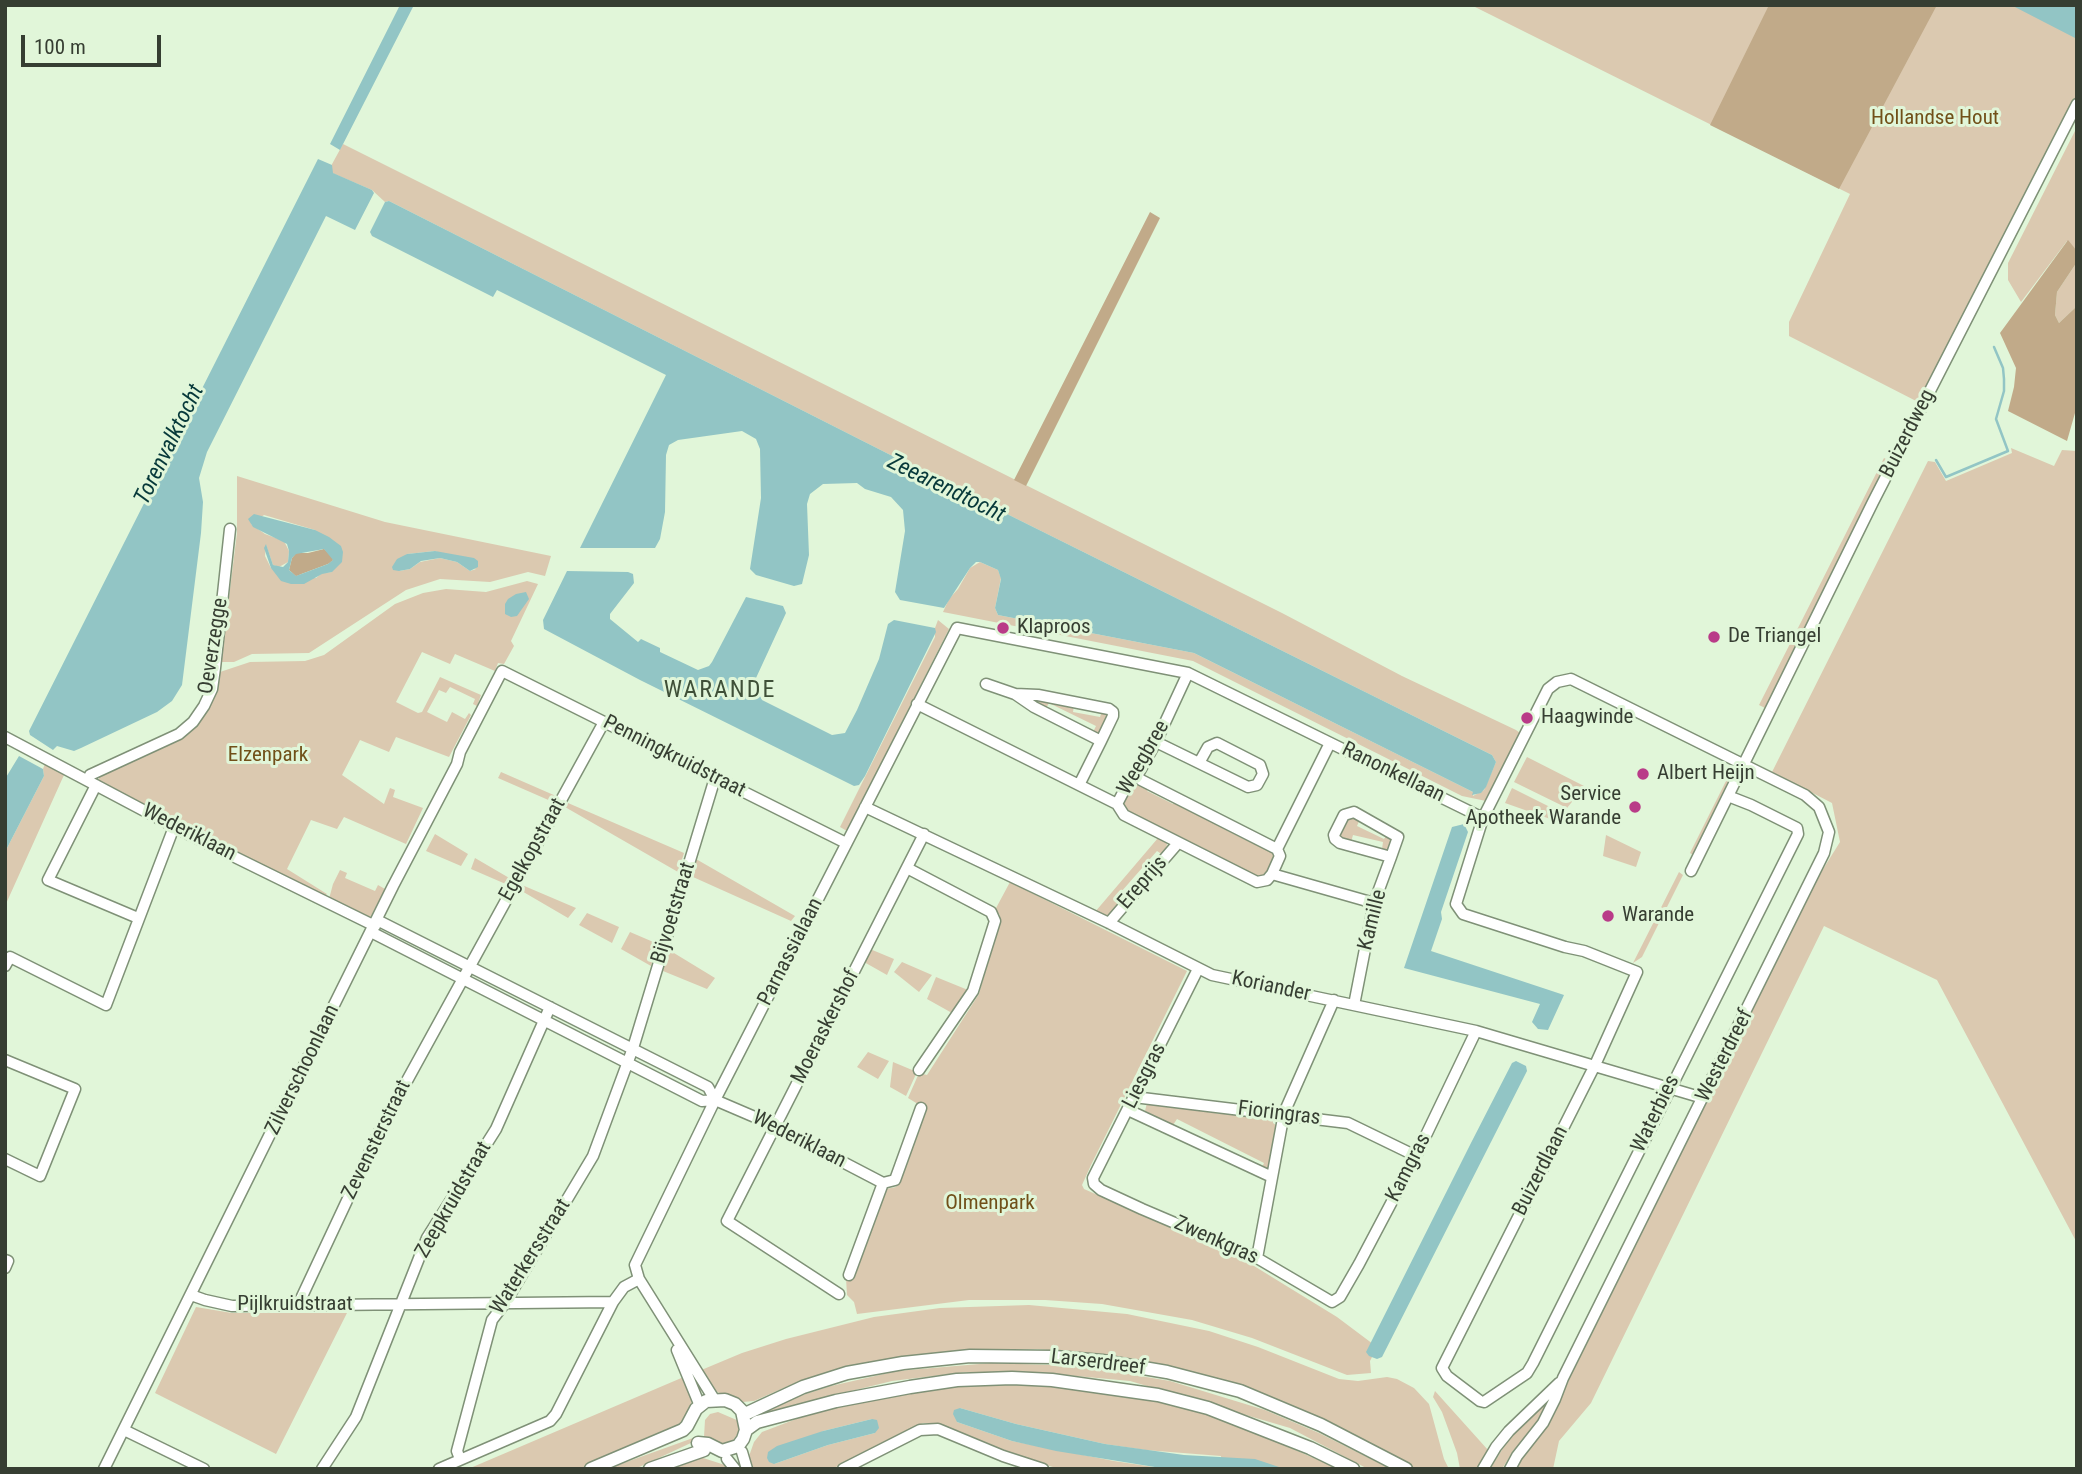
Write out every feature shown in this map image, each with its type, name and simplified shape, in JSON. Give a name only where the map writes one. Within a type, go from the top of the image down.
[{"type":"main road","name":"Larserdreef","points":[[741,1411],[847,1373],[903,1363],[994,1356],[1102,1361],[1167,1372],[1240,1391],[1321,1425],[1406,1469]]},
{"type":"main road","name":"Larserdreef","points":[[731,1464],[757,1422],[836,1401],[910,1387],[1012,1378],[1052,1380],[1158,1395],[1208,1408],[1299,1443],[1353,1469]]},
{"type":"main road","points":[[591,1469],[683,1430],[714,1399],[730,1401],[741,1411],[744,1441],[730,1450],[722,1451],[708,1444],[650,1469]]},
{"type":"main road","points":[[697,1417],[709,1408],[719,1406],[735,1414],[741,1411]]},
{"type":"main road","points":[[697,1417],[701,1446],[731,1464]]},
{"type":"street","name":"Buizerdweg","points":[[1744,765],[1872,502],[2077,104]]},
{"type":"street","name":"Oeverzegge","points":[[92,783],[90,775],[179,734],[193,722],[204,706],[212,689],[230,529]]},
{"type":"street","name":"Ranonkellaan","points":[[957,628],[1188,673],[1483,818]]},
{"type":"street","name":"Parnassialaan","points":[[639,1279],[635,1265],[715,1100],[957,628]]},
{"type":"street","name":"Penningkruidstraat","points":[[502,671],[846,843]]},
{"type":"street","name":"Zilverschoonlaan","points":[[104,1469],[502,671]]},
{"type":"street","name":"Weegbree","points":[[1117,804],[1156,742],[1188,673]]},
{"type":"street","points":[[1483,818],[1548,689],[1571,679],[1744,765],[1691,872]]},
{"type":"street","points":[[986,684],[1016,694],[1038,695],[1113,712],[1079,785]]},
{"type":"street","points":[[1016,694],[1034,707],[1101,741]]},
{"type":"street","points":[[917,704],[1117,804],[1124,815],[1257,883],[1267,880],[1272,874],[1280,856],[1277,849],[1137,776]]},
{"type":"street","name":"Egelkopstraat","points":[[462,978],[604,722]]},
{"type":"street","name":"Wederiklaan","points":[[5,737],[174,827],[374,926],[470,967],[632,1048],[708,1087],[715,1100]]},
{"type":"street","points":[[1156,742],[1248,787],[1257,785],[1263,774],[1261,765],[1217,743],[1208,747],[1199,763]]},
{"type":"street","points":[[1277,849],[1330,743]]},
{"type":"street","name":"Westerdreef","points":[[1510,1469],[1543,1423],[1825,853],[1829,839],[1825,816],[1812,799],[1744,765]]},
{"type":"street","name":"Bijvoetstraat","points":[[626,1062],[715,778]]},
{"type":"street","points":[[92,783],[48,880],[138,918]]},
{"type":"street","name":"Waterbies","points":[[1442,1368],[1447,1376],[1484,1402],[1527,1373],[1798,834],[1797,828],[1728,796]]},
{"type":"street","name":"Koriander","points":[[865,807],[1212,975],[1476,1031],[1670,1086],[1703,1098]]},
{"type":"street","name":"Kamille","points":[[1354,1005],[1374,903],[1391,857],[1398,837],[1354,812],[1344,815],[1334,835],[1340,844],[1391,857]]},
{"type":"street","name":"Buizerdlaan","points":[[1442,1368],[1595,1065],[1637,972],[1584,951],[1463,914],[1455,904],[1483,818]]},
{"type":"street","points":[[7,962],[106,1005],[174,827]]},
{"type":"street","name":"Moeraskershof","points":[[839,1294],[727,1221],[924,834]]},
{"type":"street","name":"Ereprijs","points":[[1109,923],[1178,843]]},
{"type":"street","points":[[907,868],[991,912],[995,921],[973,991],[919,1070]]},
{"type":"street","points":[[1272,874],[1374,903]]},
{"type":"street","name":"Wederiklaan","points":[[374,926],[462,978],[702,1101],[715,1100],[883,1182]]},
{"type":"street","name":"Liesgras","points":[[1094,1184],[1093,1178],[1198,969]]},
{"type":"street","name":"Zevensterstraat","points":[[298,1305],[381,1128],[462,978]]},
{"type":"street","points":[[1257,1258],[1284,1113],[1334,1000]]},
{"type":"street","name":"Zeepkruidstraat","points":[[322,1469],[356,1417],[427,1238],[496,1129],[550,1007]]},
{"type":"street","name":"Kamgras","points":[[1336,1301],[1359,1264],[1416,1156],[1476,1031]]},
{"type":"street","points":[[5,1060],[75,1089],[40,1176],[5,1159]]},
{"type":"street","name":"Waterkersstraat","points":[[460,1459],[457,1451],[492,1320],[505,1303],[593,1156],[626,1062]]},
{"type":"street","name":"Fioringras","points":[[1134,1097],[1284,1113],[1348,1123],[1416,1156]]},
{"type":"street","points":[[849,1275],[883,1182],[895,1180],[921,1108]]},
{"type":"street","points":[[1128,1110],[1272,1177]]},
{"type":"street","name":"Zwenkgras","points":[[1094,1184],[1142,1209],[1257,1258],[1327,1301],[1336,1301]]},
{"type":"street","points":[[439,1469],[550,1421],[556,1415],[613,1302],[624,1287],[639,1279],[714,1399]]},
{"type":"street","name":"Pijlkruidstraat","points":[[191,1295],[232,1306],[613,1302]]},
{"type":"street","points":[[672,1334],[697,1417]]},
{"type":"street","name":"Westerdreef","points":[[1483,1469],[1509,1431],[1563,1378]]},
{"type":"street","points":[[844,1469],[920,1430],[938,1429],[1003,1456],[1044,1469]]},
{"type":"street","points":[[124,1430],[204,1469]]},
{"type":"street","points":[[744,1441],[747,1469]]},
{"type":"green space","name":"Hollandse Hout","points":[[1471,5],[2077,5],[2077,96],[1920,403],[1789,336],[1789,322],[1850,194]]},
{"type":"green space","points":[[2077,127],[2077,251],[2067,241],[2021,302],[2008,280],[2008,263]]},
{"type":"green space","points":[[343,144],[1282,613],[1402,676],[1516,730],[1520,733],[1486,801],[1462,796],[1193,661],[943,612],[970,568],[980,562],[998,570],[1001,578],[995,608],[998,615],[1194,653],[1473,792],[1473,796],[1484,790],[1496,762],[1492,755],[1007,514],[389,201],[385,202],[372,190],[332,173],[331,166]]},
{"type":"green space","points":[[2077,262],[2077,306],[2059,323],[2055,315],[2057,292]]},
{"type":"green space","points":[[2011,448],[2054,466],[2062,450],[2077,451],[2077,1243],[1937,980],[1824,926],[1591,1403],[1559,1441],[1553,1469],[1514,1469],[1544,1429],[1815,882],[1840,842],[1832,803],[1772,772],[1928,461],[1935,462],[1946,481],[2012,453]]},
{"type":"green space","points":[[1884,458],[1892,462],[1767,709],[1759,705]]},
{"type":"green space","points":[[237,476],[385,522],[551,556],[545,576],[528,572],[490,582],[440,579],[406,590],[309,653],[252,654],[234,662],[221,662],[237,533]],"holes":[[[264,515],[315,530],[332,572],[322,573],[316,578],[271,568],[265,556],[266,545],[273,565],[279,567],[288,562],[289,551],[284,541],[265,534],[251,524]],[[435,551],[476,569],[470,571],[457,562],[440,558],[420,562],[410,569],[399,571],[407,554]]]},
{"type":"green space","name":"Elzenpark","points":[[527,581],[538,584],[511,641],[514,646],[504,664],[498,663],[495,671],[455,654],[450,664],[422,652],[396,702],[418,713],[422,712],[440,677],[481,695],[477,706],[473,704],[475,699],[450,687],[446,693],[439,690],[427,712],[447,722],[452,712],[465,719],[469,713],[471,715],[449,757],[396,737],[389,752],[360,740],[342,775],[384,804],[390,788],[395,790],[393,797],[423,808],[406,844],[344,817],[337,829],[311,820],[287,869],[327,894],[324,897],[99,781],[99,776],[186,735],[202,717],[217,691],[217,673],[250,662],[305,661],[324,655],[395,604],[423,593],[446,589],[486,592]]},
{"type":"green space","points":[[938,620],[949,629],[847,831],[840,827],[935,637]]},
{"type":"green space","points":[[1036,699],[1074,706],[1073,712],[1100,717],[1102,711],[1108,716],[1101,732],[1097,733],[1093,732],[1096,726],[1049,703],[1046,708],[1035,703]]},
{"type":"green space","points":[[1527,757],[1584,786],[1567,808],[1514,782]]},
{"type":"green space","points":[[45,764],[64,775],[5,906],[5,852],[44,776]]},
{"type":"green space","points":[[1732,769],[1733,776],[1693,855],[1690,853]]},
{"type":"green space","points":[[501,772],[556,796],[553,802],[498,778]]},
{"type":"green space","points":[[1134,783],[1148,787],[1147,791],[1173,804],[1175,801],[1275,854],[1266,876],[1261,879],[1226,864],[1227,861],[1201,847],[1199,850],[1125,813],[1122,803]]},
{"type":"green space","points":[[1512,788],[1563,814],[1556,821],[1505,803]]},
{"type":"green space","points":[[568,803],[684,853],[678,872],[565,807]]},
{"type":"green space","points":[[1349,817],[1360,819],[1357,826],[1384,839],[1388,833],[1394,838],[1390,851],[1382,849],[1383,842],[1353,835],[1351,842],[1340,839],[1339,833]]},
{"type":"green space","points":[[435,834],[468,854],[461,866],[426,851]]},
{"type":"green space","points":[[1606,835],[1641,852],[1636,867],[1603,856]]},
{"type":"green space","points":[[1158,838],[1167,843],[1163,855],[1157,851],[1114,900],[1120,905],[1109,916],[1095,912]]},
{"type":"green space","points":[[475,858],[511,879],[508,885],[471,869]]},
{"type":"green space","points":[[696,859],[795,916],[791,921],[693,877]]},
{"type":"green space","points":[[340,870],[347,873],[345,878],[375,891],[378,885],[385,889],[371,916],[367,917],[329,899]]},
{"type":"green space","points":[[1679,872],[1683,875],[1642,957],[1633,963]]},
{"type":"green space","name":"Olmenpark","points":[[1010,882],[1187,971],[1091,1165],[1082,1185],[1084,1189],[1241,1258],[1337,1317],[1377,1347],[1370,1361],[1371,1373],[1347,1375],[1252,1338],[1192,1320],[1102,1304],[1045,1300],[969,1300],[857,1314],[854,1302],[847,1295],[846,1278],[886,1189],[896,1187],[926,1109],[908,1098],[919,1073],[927,1075],[979,994],[999,922],[1000,915],[995,910]]},
{"type":"green space","points":[[522,885],[576,908],[568,918],[520,890]]},
{"type":"green space","points":[[587,913],[619,927],[612,943],[579,925]]},
{"type":"green space","points":[[630,932],[658,944],[651,966],[621,949]]},
{"type":"green space","points":[[870,949],[894,959],[887,975],[864,962]]},
{"type":"green space","points":[[669,950],[715,978],[707,989],[663,971]]},
{"type":"green space","points":[[902,962],[932,975],[919,992],[894,972]]},
{"type":"green space","points":[[936,977],[968,990],[952,1013],[927,999]]},
{"type":"green space","points":[[868,1052],[889,1061],[878,1079],[857,1067]]},
{"type":"green space","points":[[893,1062],[917,1072],[906,1096],[890,1087]]},
{"type":"green space","points":[[1147,1103],[1221,1114],[1222,1110],[1273,1117],[1273,1123],[1277,1126],[1268,1168],[1261,1170],[1264,1163],[1177,1119],[1173,1125],[1145,1111]]},
{"type":"green space","points":[[1029,1305],[1127,1314],[1209,1331],[1339,1379],[1397,1379],[1414,1388],[1429,1404],[1449,1469],[1417,1469],[1284,1402],[1193,1373],[1105,1355],[1037,1349],[956,1351],[882,1360],[795,1383],[754,1401],[743,1402],[724,1396],[711,1388],[699,1371],[786,1339],[874,1317],[940,1308]]},
{"type":"green space","points":[[196,1307],[232,1313],[347,1313],[276,1454],[155,1393]]},
{"type":"green space","points":[[991,1363],[1081,1366],[1170,1381],[1265,1410],[1391,1469],[1368,1469],[1290,1428],[1130,1381],[1033,1372],[967,1372],[892,1381],[750,1420],[749,1417],[787,1400],[831,1386],[897,1371]]},
{"type":"green space","points":[[686,1376],[692,1397],[684,1424],[579,1469],[468,1469]]},
{"type":"green space","points":[[977,1384],[1074,1385],[1135,1394],[1217,1416],[1339,1469],[1221,1469],[1221,1456],[1105,1444],[960,1408],[957,1422],[1012,1441],[1167,1469],[1060,1469],[1021,1458],[934,1423],[923,1423],[832,1469],[752,1469],[748,1459],[754,1442],[762,1432],[812,1413],[883,1395]],"holes":[[[872,1419],[875,1433],[828,1445],[774,1464],[823,1431]]]},
{"type":"green space","points":[[1435,1391],[1488,1450],[1478,1469],[1460,1469],[1442,1412],[1433,1397]]},
{"type":"green space","points":[[1554,1395],[1536,1427],[1513,1451],[1502,1469],[1490,1469],[1510,1437]]},
{"type":"green space","points":[[718,1412],[739,1421],[739,1432],[731,1443],[723,1445],[704,1437],[705,1420],[710,1414]]},
{"type":"green space","points":[[693,1438],[693,1442],[635,1469],[607,1469]]},
{"type":"green space","points":[[697,1456],[730,1469],[662,1469]]},
{"type":"shaded area","points":[[1769,5],[1937,5],[1839,189],[1710,125]]},
{"type":"shaded area","points":[[1150,212],[1160,218],[1026,486],[1014,480]]},
{"type":"shaded area","points":[[2068,240],[2077,251],[2077,262],[2057,292],[2055,315],[2059,323],[2077,306],[2077,406],[2067,441],[2008,411],[2016,368],[2000,333]]},
{"type":"shaded area","points":[[324,549],[333,560],[328,564],[296,576],[289,570],[296,553]]},
{"type":"water","points":[[400,5],[414,5],[340,150],[330,144]]},
{"type":"water","points":[[2011,5],[2077,5],[2077,39]]},
{"type":"water","points":[[318,159],[332,165],[333,173],[374,193],[355,230],[326,216],[207,452],[199,478],[203,502],[201,533],[182,685],[172,701],[157,712],[74,751],[57,746],[53,750],[30,735],[29,731]]},
{"type":"water","name":"Zeearendtocht","points":[[389,201],[1007,514],[1492,755],[1496,762],[1486,787],[1481,793],[1472,795],[1473,792],[1194,653],[998,615],[995,608],[1001,579],[998,570],[980,562],[970,568],[944,608],[900,600],[895,592],[905,531],[903,510],[891,497],[865,489],[857,483],[823,484],[810,494],[807,504],[809,555],[802,584],[794,586],[756,575],[750,569],[761,498],[760,449],[756,439],[742,431],[678,440],[669,445],[666,455],[665,512],[660,539],[655,548],[580,548],[666,375],[497,290],[493,297],[372,236],[370,232],[385,202]]},
{"type":"water","points":[[254,514],[315,530],[341,546],[342,562],[332,572],[322,574],[304,584],[281,581],[271,568],[264,548],[266,544],[273,565],[283,567],[288,562],[287,544],[253,527],[248,519]],"holes":[[[324,549],[333,560],[296,576],[289,570],[296,554]]]},
{"type":"water","points":[[435,551],[474,558],[478,561],[478,567],[470,571],[457,562],[440,558],[421,561],[410,569],[393,570],[397,559],[407,554]]},
{"type":"water","points":[[567,571],[633,574],[634,583],[610,614],[610,619],[638,642],[641,639],[660,648],[660,652],[698,670],[712,662],[746,597],[783,606],[786,613],[756,678],[756,688],[762,700],[832,735],[845,733],[857,710],[879,659],[888,624],[894,620],[935,628],[936,632],[865,776],[859,785],[854,786],[640,680],[544,629],[543,620]]},
{"type":"water","points":[[526,592],[529,599],[517,616],[505,614],[508,599]]},
{"type":"water","points":[[19,756],[43,769],[44,776],[5,852],[5,779]]},
{"type":"water","points":[[1464,824],[1468,832],[1431,951],[1564,995],[1548,1030],[1538,1029],[1532,1022],[1540,1004],[1404,968],[1452,827]]},
{"type":"water","points":[[1516,1061],[1526,1066],[1527,1071],[1382,1357],[1377,1359],[1369,1356],[1366,1352],[1512,1063]]},
{"type":"water","points":[[960,1408],[1105,1444],[1184,1455],[1255,1459],[1285,1469],[1167,1469],[1056,1451],[1012,1441],[957,1422],[953,1414],[954,1410]]},
{"type":"water","points":[[872,1419],[877,1420],[879,1428],[875,1433],[828,1445],[774,1464],[767,1458],[768,1452],[777,1446]]},
{"type":"waterway","points":[[1936,460],[1946,477],[2008,451],[1996,419],[2004,391],[2004,379],[2003,368],[1994,347]]},
{"type":"place","name":"Klaproos","points":[[1003,628]]},
{"type":"place","name":"De Triangel","points":[[1714,637]]},
{"type":"place","name":"Haagwinde","points":[[1527,718]]},
{"type":"place","name":"Albert Heijn","points":[[1643,774]]},
{"type":"place","name":"Service Apotheek Warande","points":[[1635,807]]},
{"type":"place","name":"Warande","points":[[1608,916]]},
{"type":"district","name":"WARANDE","points":[[720,691]]},
{"type":"water label","name":"Torenvalktocht","points":[[170,445]]}]
